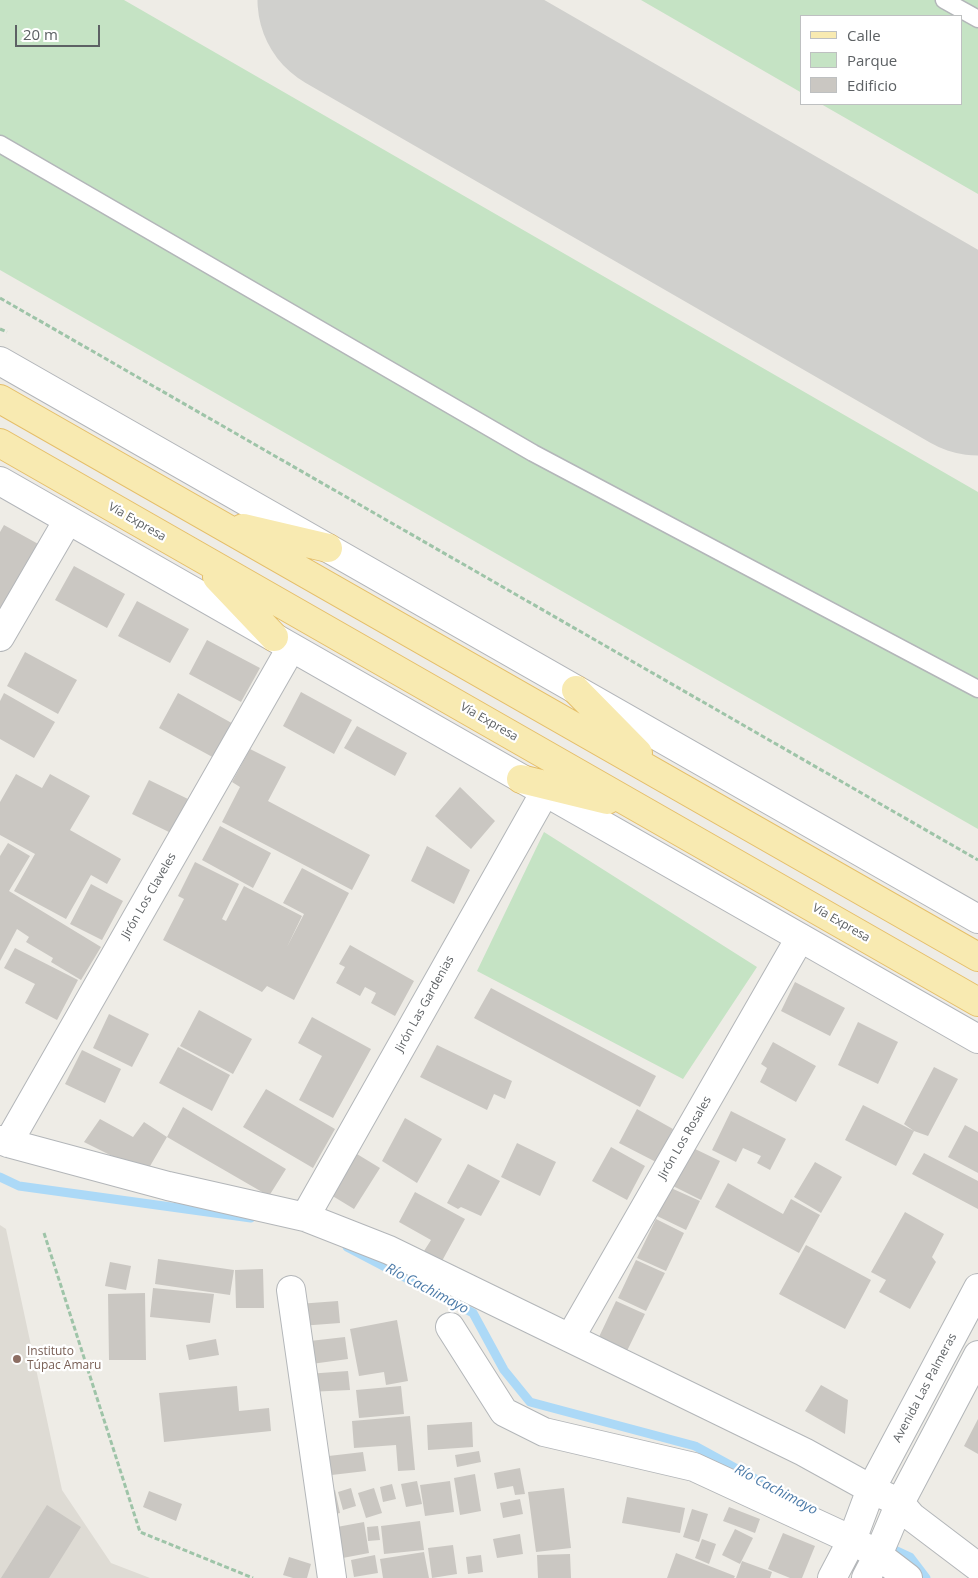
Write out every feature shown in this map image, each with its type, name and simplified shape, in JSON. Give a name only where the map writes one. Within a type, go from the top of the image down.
[{"type":"main road","points":[[0,399],[978,957]]},
{"type":"main road","name":"Vía Expresa","points":[[0,443],[978,1002]]},
{"type":"main road","points":[[215,522],[328,548]]},
{"type":"main road","points":[[197,556],[283,643]]},
{"type":"main road","points":[[576,690],[662,777]]},
{"type":"main road","points":[[521,779],[639,808]]},
{"type":"street","points":[[0,361],[978,919]]},
{"type":"street","points":[[0,481],[978,1040]]},
{"type":"street","points":[[0,637],[68,520]]},
{"type":"street","name":"Jirón Los Claveles","points":[[4,1142],[283,643]]},
{"type":"street","name":"Jirón Las Gardenias","points":[[305,1217],[544,792]]},
{"type":"street","name":"Jirón Los Rosales","points":[[570,1338],[800,938]]},
{"type":"street","points":[[4,1142],[168,1186],[305,1217],[389,1250],[804,1452],[867,1501],[912,1517],[978,1567]]},
{"type":"street","name":"Avenida Las Palmeras","points":[[832,1578],[852,1540],[867,1501],[978,1288]]},
{"type":"street","points":[[291,1290],[332,1578]]},
{"type":"street","points":[[450,1327],[504,1412],[544,1432],[694,1467],[852,1540],[872,1567],[908,1578]]},
{"type":"street","points":[[872,1567],[896,1512],[978,1355]]},
{"type":"lane","points":[[944,0],[978,20]]},
{"type":"lane","points":[[0,144],[533,453],[978,689]]},
{"type":"path","points":[[0,298],[978,860]]},
{"type":"path","points":[[44,1233],[140,1532],[253,1578]]},
{"type":"shaded area","name":"Instituto Túpac Amaru","points":[[0,1225],[6,1229],[62,1490],[111,1563],[150,1578],[0,1578]]},
{"type":"green space","points":[[0,0],[124,0],[978,492],[978,829],[0,270]]},
{"type":"green space","points":[[641,0],[978,0],[978,194],[823,105],[963,105],[963,15],[800,15],[800,92]]},
{"type":"green space","points":[[544,832],[757,967],[683,1079],[477,971]]},
{"type":"building","points":[[4,525],[40,545],[0,616],[0,532]]},
{"type":"building","points":[[74,566],[125,594],[107,628],[55,600]]},
{"type":"building","points":[[137,601],[189,629],[170,663],[118,636]]},
{"type":"building","points":[[207,640],[260,668],[241,702],[189,674]]},
{"type":"building","points":[[25,652],[77,680],[58,714],[7,686]]},
{"type":"building","points":[[301,692],[352,720],[334,754],[283,726]]},
{"type":"building","points":[[4,693],[55,722],[34,758],[0,739],[0,701]]},
{"type":"building","points":[[178,693],[237,726],[218,760],[159,728]]},
{"type":"building","points":[[357,726],[407,753],[395,776],[344,748]]},
{"type":"building","points":[[250,749],[286,767],[268,801],[370,855],[352,890],[222,822],[240,787],[232,782]]},
{"type":"building","points":[[16,774],[42,788],[50,774],[90,796],[70,830],[121,859],[107,884],[91,875],[66,919],[14,891],[35,854],[0,835],[0,802]]},
{"type":"building","points":[[149,780],[188,799],[171,833],[132,814]]},
{"type":"building","points":[[460,787],[495,821],[471,849],[435,816]]},
{"type":"building","points":[[220,826],[271,853],[253,888],[202,860]]},
{"type":"building","points":[[8,843],[30,856],[9,891],[101,947],[81,980],[51,962],[53,958],[26,942],[29,937],[17,929],[0,961],[0,856]]},
{"type":"building","points":[[427,846],[470,870],[454,904],[411,881]]},
{"type":"building","points":[[195,862],[239,884],[222,919],[226,921],[244,886],[302,916],[287,947],[304,914],[283,903],[302,868],[349,893],[294,1000],[267,986],[262,992],[163,940],[184,899],[178,896]]},
{"type":"building","points":[[91,884],[123,901],[102,940],[70,924]]},
{"type":"building","points":[[350,945],[414,981],[395,1016],[371,1003],[376,993],[365,987],[360,996],[336,983],[345,967],[339,964]]},
{"type":"building","points":[[15,948],[78,980],[57,1020],[25,1003],[35,984],[4,968]]},
{"type":"building","points":[[795,982],[845,1008],[830,1036],[781,1011]]},
{"type":"building","points":[[491,988],[656,1076],[640,1107],[474,1018]]},
{"type":"building","points":[[199,1010],[252,1039],[233,1074],[180,1046]]},
{"type":"building","points":[[109,1014],[149,1034],[132,1067],[93,1048]]},
{"type":"building","points":[[312,1017],[371,1049],[333,1118],[299,1100],[322,1056],[298,1043]]},
{"type":"building","points":[[858,1022],[898,1042],[878,1084],[838,1065]]},
{"type":"building","points":[[773,1042],[816,1066],[796,1102],[760,1082],[767,1068],[761,1064]]},
{"type":"building","points":[[437,1045],[512,1081],[505,1099],[494,1094],[487,1110],[420,1077]]},
{"type":"building","points":[[178,1047],[230,1075],[212,1111],[159,1083]]},
{"type":"building","points":[[82,1050],[121,1069],[105,1103],[65,1084]]},
{"type":"building","points":[[934,1067],[958,1079],[928,1136],[914,1131],[904,1124]]},
{"type":"building","points":[[266,1089],[335,1129],[313,1168],[243,1127]]},
{"type":"building","points":[[863,1105],[914,1131],[896,1166],[845,1140]]},
{"type":"building","points":[[183,1107],[286,1169],[269,1196],[167,1137]]},
{"type":"building","points":[[637,1109],[673,1129],[656,1162],[619,1143]]},
{"type":"building","points":[[731,1111],[786,1139],[770,1170],[757,1163],[761,1156],[743,1148],[736,1162],[712,1150]]},
{"type":"building","points":[[405,1118],[442,1139],[417,1183],[382,1161]]},
{"type":"building","points":[[100,1119],[133,1137],[144,1122],[167,1137],[146,1173],[84,1142]]},
{"type":"building","points":[[965,1125],[978,1132],[978,1173],[948,1157]]},
{"type":"building","points":[[517,1143],[556,1162],[540,1196],[501,1177]]},
{"type":"building","points":[[611,1147],[645,1166],[627,1200],[592,1181]]},
{"type":"building","points":[[691,1147],[720,1161],[701,1200],[673,1186]]},
{"type":"building","points":[[352,1151],[380,1168],[354,1209],[326,1192]]},
{"type":"building","points":[[924,1153],[978,1181],[978,1209],[912,1174]]},
{"type":"building","points":[[815,1162],[842,1177],[821,1213],[794,1197]]},
{"type":"building","points":[[468,1164],[500,1181],[481,1216],[461,1207],[458,1209],[447,1203]]},
{"type":"building","points":[[728,1183],[783,1214],[791,1199],[820,1215],[799,1253],[715,1207]]},
{"type":"building","points":[[671,1188],[700,1201],[686,1230],[657,1216]]},
{"type":"building","points":[[415,1192],[465,1219],[442,1261],[424,1251],[431,1240],[399,1222]]},
{"type":"building","points":[[905,1212],[944,1234],[932,1257],[936,1262],[910,1309],[879,1292],[886,1280],[871,1272]]},
{"type":"building","points":[[656,1219],[684,1233],[666,1271],[637,1258]]},
{"type":"building","points":[[806,1245],[871,1280],[845,1329],[779,1294]]},
{"type":"building","points":[[158,1259],[234,1270],[230,1295],[155,1284]]},
{"type":"building","points":[[636,1260],[665,1273],[646,1311],[618,1298]]},
{"type":"building","points":[[110,1262],[131,1266],[126,1290],[105,1286]]},
{"type":"building","points":[[263,1269],[264,1308],[236,1308],[235,1270]]},
{"type":"building","points":[[153,1288],[214,1294],[210,1323],[150,1317]]},
{"type":"building","points":[[145,1293],[146,1360],[109,1360],[108,1294]]},
{"type":"building","points":[[338,1301],[340,1323],[300,1326],[298,1304]]},
{"type":"building","points":[[616,1301],[645,1314],[626,1353],[598,1339]]},
{"type":"building","points":[[397,1320],[408,1381],[386,1385],[384,1372],[359,1376],[350,1329]]},
{"type":"building","points":[[345,1337],[348,1359],[304,1365],[301,1342]]},
{"type":"building","points":[[216,1339],[219,1355],[189,1360],[186,1345]]},
{"type":"building","points":[[348,1371],[350,1390],[308,1392],[307,1374]]},
{"type":"building","points":[[821,1385],[848,1400],[845,1434],[805,1411]]},
{"type":"building","points":[[237,1386],[239,1411],[269,1408],[271,1431],[164,1442],[159,1393]]},
{"type":"building","points":[[401,1386],[404,1414],[359,1418],[356,1390]]},
{"type":"building","points":[[410,1416],[415,1470],[398,1471],[396,1445],[354,1448],[352,1421]]},
{"type":"building","points":[[978,1419],[978,1454],[964,1446]]},
{"type":"building","points":[[472,1422],[473,1447],[428,1450],[427,1425]]},
{"type":"building","points":[[479,1451],[481,1462],[457,1467],[455,1455]]},
{"type":"building","points":[[363,1452],[366,1471],[323,1476],[320,1457]]},
{"type":"building","points":[[520,1468],[525,1494],[515,1495],[513,1486],[497,1489],[494,1473]]},
{"type":"building","points":[[475,1474],[481,1511],[460,1515],[454,1478]]},
{"type":"building","points":[[417,1481],[422,1504],[406,1507],[401,1484]]},
{"type":"building","points":[[450,1481],[454,1512],[425,1516],[420,1485]]},
{"type":"building","points":[[392,1484],[396,1499],[383,1502],[380,1487]]},
{"type":"building","points":[[351,1488],[356,1506],[343,1510],[338,1492]]},
{"type":"building","points":[[374,1488],[382,1513],[366,1518],[358,1493]]},
{"type":"building","points":[[564,1488],[571,1548],[536,1552],[528,1492]]},
{"type":"building","points":[[335,1490],[340,1513],[326,1516],[320,1493]]},
{"type":"building","points":[[149,1491],[182,1504],[176,1521],[143,1507]]},
{"type":"building","points":[[627,1497],[685,1508],[680,1533],[622,1523]]},
{"type":"building","points":[[520,1499],[523,1514],[503,1518],[500,1503]]},
{"type":"building","points":[[47,1505],[81,1527],[49,1578],[1,1578]]},
{"type":"building","points":[[729,1507],[760,1519],[755,1533],[723,1521]]},
{"type":"building","points":[[692,1509],[708,1514],[699,1542],[683,1537]]},
{"type":"building","points":[[420,1521],[424,1550],[384,1554],[381,1526]]},
{"type":"building","points":[[364,1522],[369,1553],[332,1560],[326,1529]]},
{"type":"building","points":[[378,1526],[380,1540],[368,1541],[367,1527]]},
{"type":"building","points":[[735,1529],[753,1538],[740,1564],[722,1555]]},
{"type":"building","points":[[783,1533],[815,1546],[802,1578],[790,1578],[768,1569]]},
{"type":"building","points":[[520,1534],[523,1554],[497,1558],[493,1539]]},
{"type":"building","points":[[702,1539],[716,1544],[709,1564],[695,1558]]},
{"type":"building","points":[[453,1545],[457,1574],[432,1578],[428,1548]]},
{"type":"building","points":[[424,1552],[429,1578],[383,1578],[380,1559]]},
{"type":"building","points":[[676,1553],[735,1576],[734,1578],[667,1578]]},
{"type":"building","points":[[570,1554],[571,1578],[538,1578],[537,1555]]},
{"type":"building","points":[[375,1555],[378,1573],[354,1577],[351,1560]]},
{"type":"building","points":[[481,1555],[483,1572],[468,1574],[466,1557]]},
{"type":"building","points":[[289,1557],[311,1564],[307,1578],[293,1578],[283,1575]]},
{"type":"building","points":[[742,1561],[772,1572],[770,1578],[736,1578]]},
{"type":"waterway","name":"Río Cachimayo","points":[[0,1177],[19,1186],[251,1218]]},
{"type":"waterway","name":"Río Cachimayo","points":[[347,1247],[473,1313],[504,1370],[530,1402],[695,1446],[779,1492]]},
{"type":"waterway","name":"Río Cachimayo","points":[[884,1545],[910,1557],[926,1578]]},
{"type":"runway","points":[[353,0],[978,360]]},
{"type":"place","name":"Instituto Túpac Amaru","points":[[17,1359]]}]
